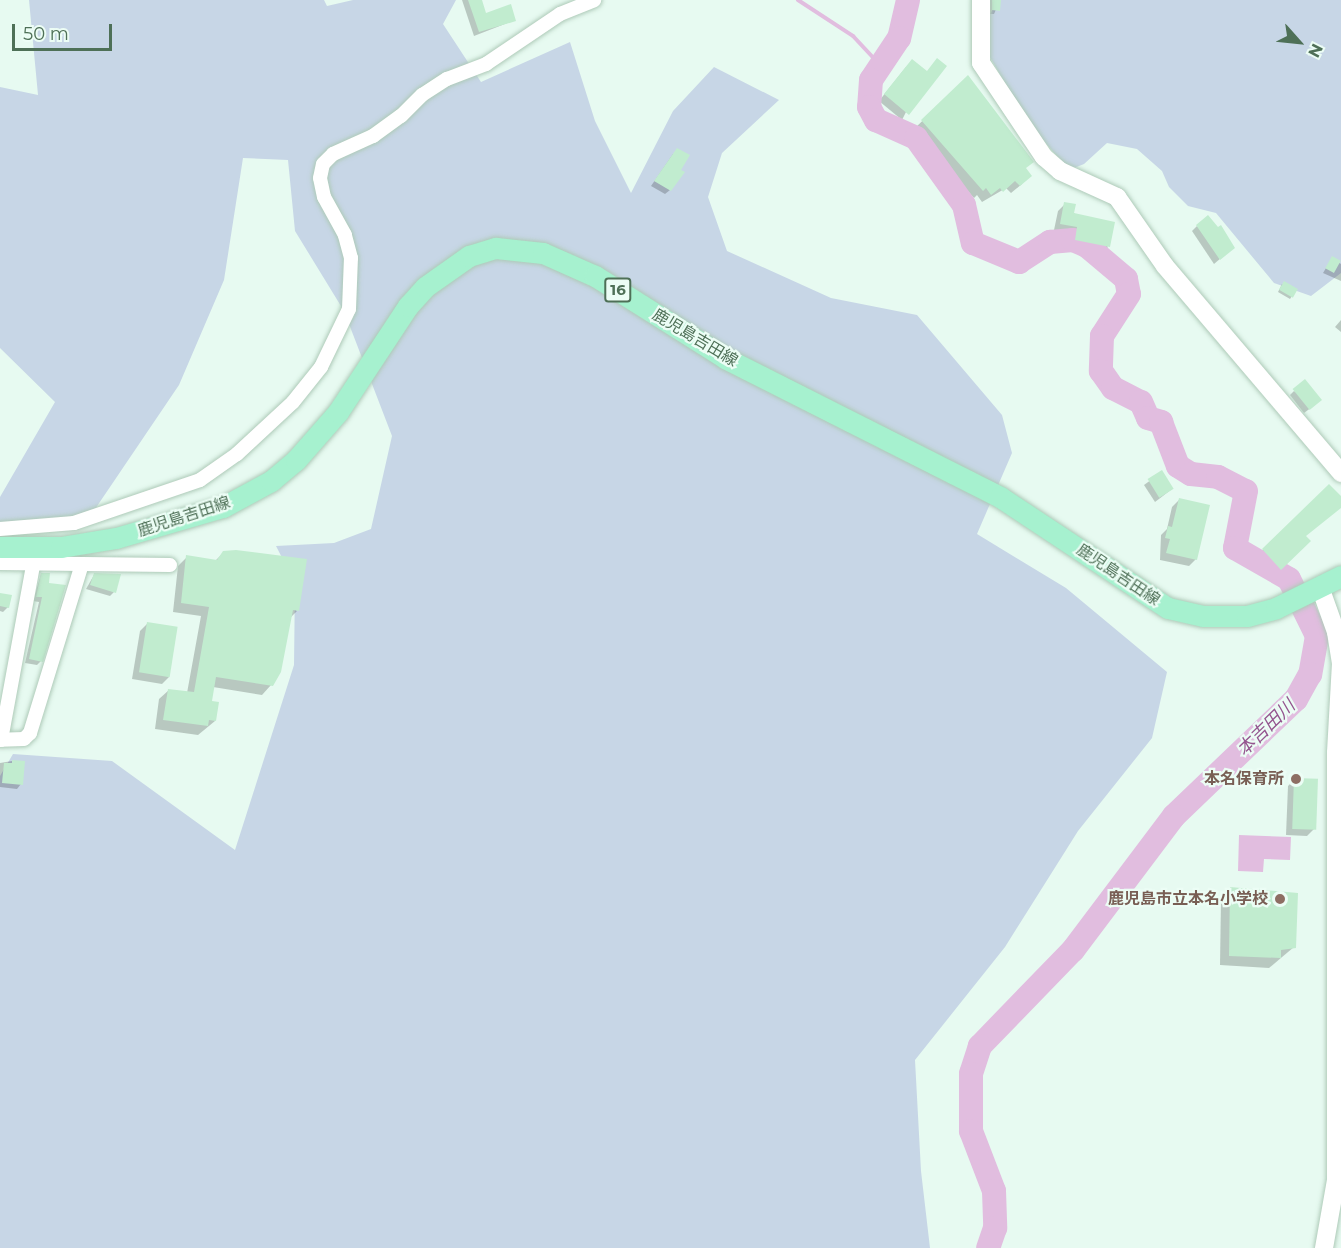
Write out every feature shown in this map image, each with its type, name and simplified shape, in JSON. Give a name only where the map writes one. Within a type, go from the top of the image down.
[{"type":"main road","name":"鹿児島吉田線","points":[[0,547],[61,548],[106,540],[223,507],[254,491],[297,460],[319,437],[408,306],[425,287],[469,256],[496,248],[564,260],[725,358],[987,489],[1168,608],[1224,618],[1276,608],[1341,576]]},
{"type":"street","points":[[0,529],[74,523],[200,480],[237,454],[293,402],[321,367],[349,309],[351,258],[345,235],[324,196],[320,178],[323,164],[333,154],[383,129],[422,95],[447,79],[486,64],[560,14],[594,0]]},
{"type":"street","points":[[981,0],[981,63],[988,79],[1044,158],[1060,171],[1117,196],[1165,266],[1341,473]]},
{"type":"street","points":[[0,563],[170,565]]},
{"type":"street","points":[[33,565],[1,740],[24,739],[30,734],[82,564]]},
{"type":"street","points":[[1313,590],[1340,648],[1336,1180],[1324,1248]]},
{"type":"shaded area","points":[[29,0],[324,0],[327,6],[353,0],[456,0],[443,24],[481,82],[570,42],[595,121],[631,193],[673,111],[714,67],[779,100],[722,153],[708,197],[727,251],[831,298],[917,315],[1002,415],[1012,453],[977,534],[1066,588],[1167,672],[1152,738],[1078,831],[1005,947],[915,1060],[921,1171],[930,1248],[0,1248],[0,776],[13,754],[112,761],[235,850],[294,665],[295,583],[276,546],[334,543],[371,529],[392,436],[344,311],[295,231],[288,160],[243,158],[224,280],[179,385],[87,521],[0,524],[0,497],[55,402],[0,348],[0,87],[38,95]]},
{"type":"shaded area","points":[[999,0],[1341,0],[1341,273],[1311,296],[1274,283],[1216,213],[1188,206],[1169,187],[1162,171],[1137,149],[1107,143],[1084,164],[1074,168],[1064,164],[1029,124],[987,52],[986,20]]},
{"type":"shaded area","points":[[1239,835],[1291,837],[1290,860],[1264,859],[1263,872],[1238,871]]},
{"type":"building","points":[[468,0],[482,0],[486,13],[511,4],[516,21],[479,32]]},
{"type":"building","points":[[992,0],[1001,0],[1000,11],[992,10]]},
{"type":"building","points":[[937,58],[947,66],[909,115],[884,94],[912,59],[927,71]]},
{"type":"building","points":[[968,75],[1034,162],[1026,168],[1032,176],[1020,186],[1015,181],[1003,192],[1000,188],[991,195],[986,188],[983,191],[921,120]]},
{"type":"building","points":[[677,148],[690,155],[681,170],[685,172],[671,191],[654,181]]},
{"type":"building","points":[[1064,202],[1076,204],[1074,213],[1115,222],[1110,247],[1075,240],[1077,227],[1060,224]]},
{"type":"building","points":[[1208,215],[1218,227],[1221,225],[1235,248],[1220,260],[1196,225]]},
{"type":"building","points":[[1332,256],[1341,261],[1334,273],[1325,268]]},
{"type":"building","points":[[1284,281],[1298,289],[1293,298],[1279,290]]},
{"type":"building","points":[[1305,379],[1322,400],[1310,410],[1293,389]]},
{"type":"building","points":[[1162,470],[1174,489],[1159,498],[1148,479]]},
{"type":"building","points":[[1329,484],[1341,496],[1341,508],[1306,536],[1311,541],[1281,570],[1262,549]]},
{"type":"building","points":[[1179,498],[1210,505],[1197,560],[1166,553],[1170,539],[1165,538],[1168,526],[1172,527]]},
{"type":"building","points":[[236,550],[307,559],[299,611],[293,610],[281,672],[273,686],[216,677],[212,701],[219,702],[216,721],[209,720],[208,726],[163,720],[168,689],[194,692],[209,607],[181,603],[186,555],[217,560],[223,551]]},
{"type":"building","points":[[41,573],[50,573],[49,583],[66,585],[43,662],[29,659],[42,597],[36,597]]},
{"type":"building","points":[[94,573],[121,574],[116,593],[90,585]]},
{"type":"building","points":[[0,593],[12,595],[9,608],[0,606]]},
{"type":"building","points":[[147,622],[178,627],[170,677],[139,672]]},
{"type":"building","points":[[12,760],[25,761],[23,785],[2,783],[4,763],[12,763]]},
{"type":"building","points":[[1294,778],[1318,779],[1316,830],[1292,829]]},
{"type":"building","points":[[1230,887],[1298,893],[1296,948],[1281,950],[1281,958],[1229,956]]},
{"type":"waterway","points":[[798,0],[853,36],[880,65]]},
{"type":"waterway","name":"本吉田川","points":[[908,0],[899,38],[871,80],[869,107],[876,120],[916,138],[964,205],[973,243],[1019,262],[1050,242],[1073,240],[1087,246],[1126,279],[1129,294],[1102,336],[1101,371],[1113,388],[1141,402],[1148,418],[1161,422],[1178,466],[1191,474],[1218,477],[1246,491],[1235,548],[1289,579],[1317,636],[1310,674],[1296,699],[1174,816],[1073,950],[980,1046],[971,1074],[971,1131],[994,1191],[995,1228],[988,1248]]},
{"type":"place","name":"本名保育所","points":[[1296,779]]},
{"type":"place","name":"鹿児島市立本名小学校","points":[[1280,899]]}]
